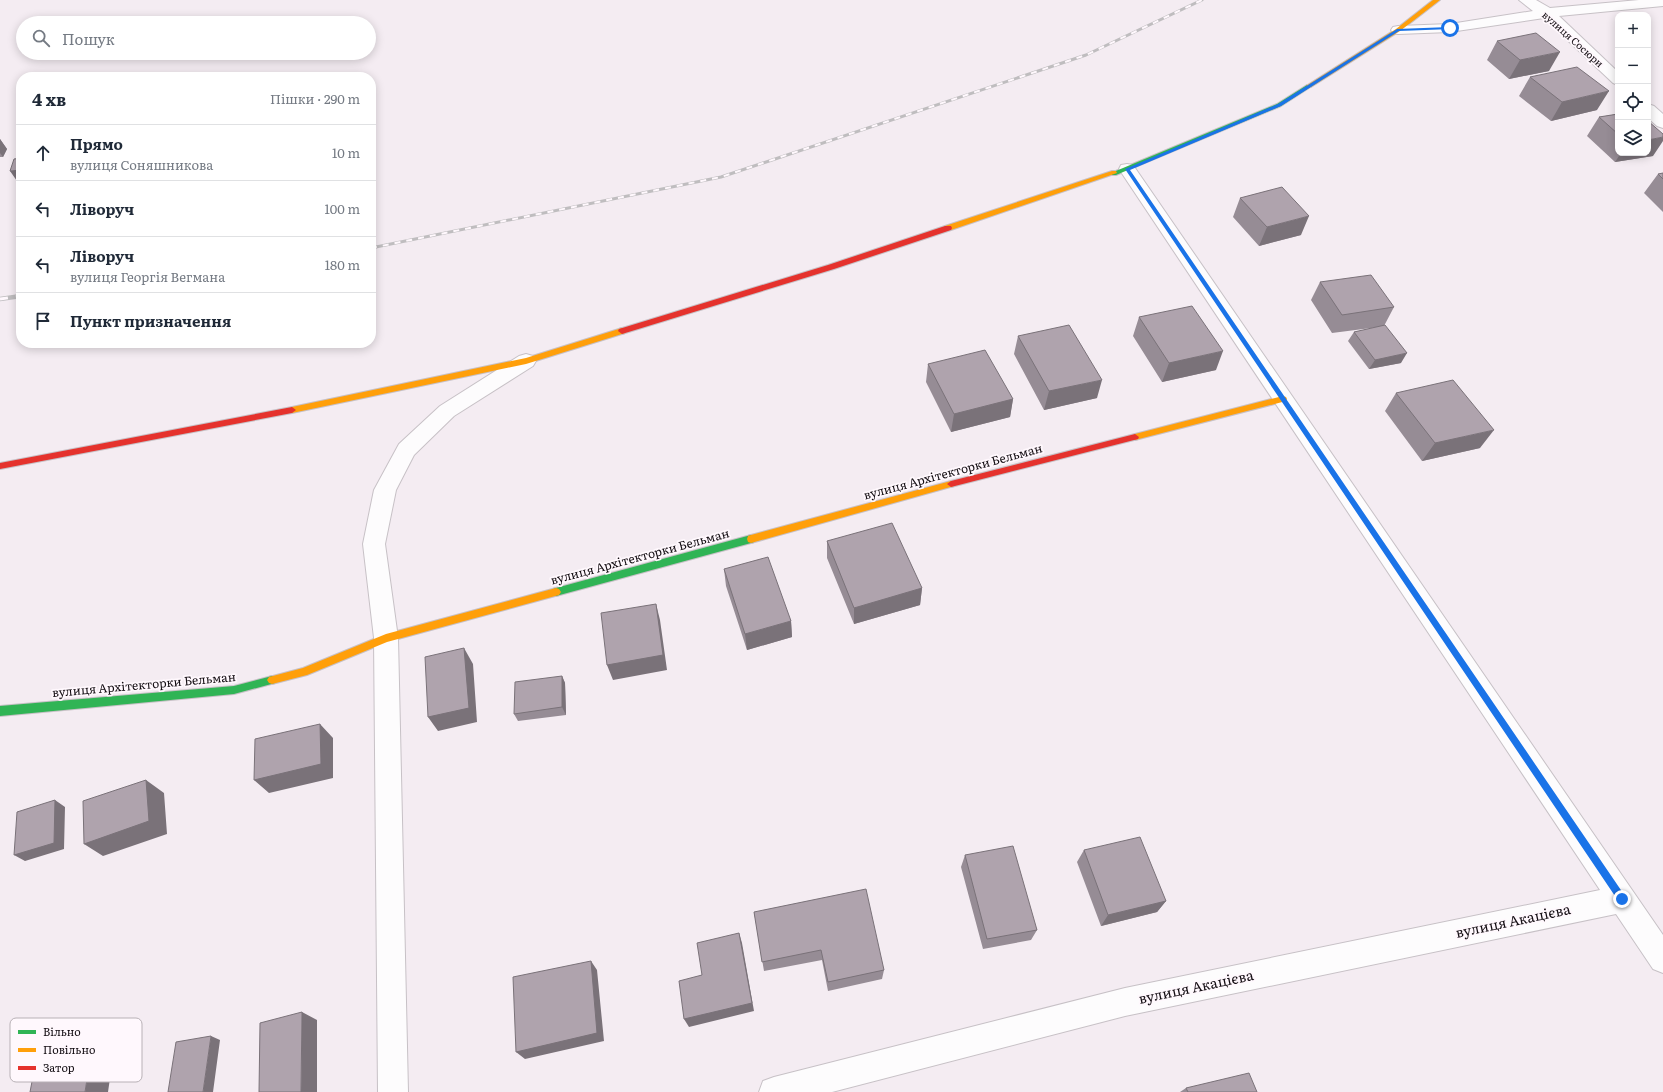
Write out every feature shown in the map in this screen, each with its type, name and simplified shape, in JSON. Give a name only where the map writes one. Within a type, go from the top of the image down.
[{"type":"street","points":[[0,466],[240,421],[526,361],[831,267],[1127,169],[1279,105],[1398,30],[1436,0]]},
{"type":"street","name":"вулиця Сосюри","points":[[1526,0],[1547,13],[1615,77]]},
{"type":"street","points":[[1398,30],[1450,28],[1547,13],[1663,2]]},
{"type":"street","points":[[1651,111],[1663,123]]},
{"type":"street","points":[[1127,169],[1663,959]]},
{"type":"street","points":[[393,1092],[386,638],[374,544],[385,490],[406,450],[447,410],[526,361]]},
{"type":"street","name":"вулиця Архітекторки Бельман","points":[[0,711],[234,690],[304,672],[386,638],[919,493],[1283,399]]},
{"type":"street","name":"вулиця Акацієва","points":[[774,1092],[1124,1002],[1622,899]]},
{"type":"building","points":[[1536,33],[1560,52],[1520,60],[1497,41]]},
{"type":"building","points":[[1577,67],[1609,91],[1562,102],[1530,77]]},
{"type":"building","points":[[1615,114],[1615,131],[1599,117]]},
{"type":"building","points":[[1651,124],[1663,134],[1663,137],[1651,139]]},
{"type":"building","points":[[14,159],[16,159],[16,170],[10,171]]},
{"type":"building","points":[[1663,173],[1663,179],[1658,174]]},
{"type":"building","points":[[1282,187],[1309,216],[1267,227],[1240,198]]},
{"type":"building","points":[[1371,275],[1394,307],[1342,315],[1320,282]]},
{"type":"building","points":[[1192,306],[1223,351],[1169,363],[1139,317]]},
{"type":"building","points":[[1069,325],[1102,380],[1049,391],[1018,336]]},
{"type":"building","points":[[1385,325],[1407,353],[1375,360],[1354,332]]},
{"type":"building","points":[[985,350],[1013,399],[954,414],[928,364]]},
{"type":"building","points":[[1453,380],[1494,430],[1435,443],[1396,393]]},
{"type":"building","points":[[892,523],[922,588],[854,608],[827,541]]},
{"type":"building","points":[[768,557],[791,621],[745,634],[724,569]]},
{"type":"building","points":[[656,604],[663,655],[607,665],[601,613]]},
{"type":"building","points":[[464,648],[469,708],[428,717],[425,657]]},
{"type":"building","points":[[562,676],[562,707],[514,714],[515,682]]},
{"type":"building","points":[[320,724],[321,764],[254,780],[255,739]]},
{"type":"building","points":[[146,780],[149,821],[84,844],[83,801]]},
{"type":"building","points":[[55,800],[54,843],[14,855],[17,812]]},
{"type":"building","points":[[1140,837],[1166,901],[1108,915],[1084,850]]},
{"type":"building","points":[[1013,846],[1037,930],[987,939],[965,855]]},
{"type":"building","points":[[866,889],[884,970],[828,982],[821,950],[762,962],[754,912]]},
{"type":"building","points":[[739,933],[752,1003],[684,1019],[679,981],[702,975],[697,943]]},
{"type":"building","points":[[591,961],[597,1033],[516,1052],[513,977]]},
{"type":"building","points":[[302,1012],[301,1092],[259,1092],[260,1023]]},
{"type":"building","points":[[211,1036],[203,1092],[168,1092],[176,1042]]},
{"type":"building","points":[[1249,1073],[1257,1092],[1188,1092],[1186,1088]]},
{"type":"building","points":[[32,1082],[87,1082],[85,1092],[30,1092]]},
{"type":"railway","points":[[376,247],[721,177],[1086,55],[1202,0]]},
{"type":"railway","points":[[0,299],[16,297]]},
{"type":"traffic: fast","points":[[1114,173],[1279,105],[1309,86]]},
{"type":"traffic: fast","points":[[556,592],[751,539]]},
{"type":"traffic: fast","points":[[0,711],[234,690],[272,680]]},
{"type":"traffic: slow","points":[[1309,86],[1398,30],[1437,0]]},
{"type":"traffic: slow","points":[[948,228],[1114,173]]},
{"type":"traffic: slow","points":[[292,410],[526,361],[622,331]]},
{"type":"traffic: slow","points":[[1135,437],[1283,399]]},
{"type":"traffic: slow","points":[[751,539],[951,484]]},
{"type":"traffic: slow","points":[[272,680],[304,672],[386,638],[556,592]]},
{"type":"traffic: jam","points":[[622,331],[831,267],[948,228]]},
{"type":"traffic: jam","points":[[0,466],[292,410]]},
{"type":"traffic: jam","points":[[951,484],[1135,437]]},
{"type":"route","points":[[1450,28],[1398,30],[1279,105],[1127,169],[1622,899]]}]
